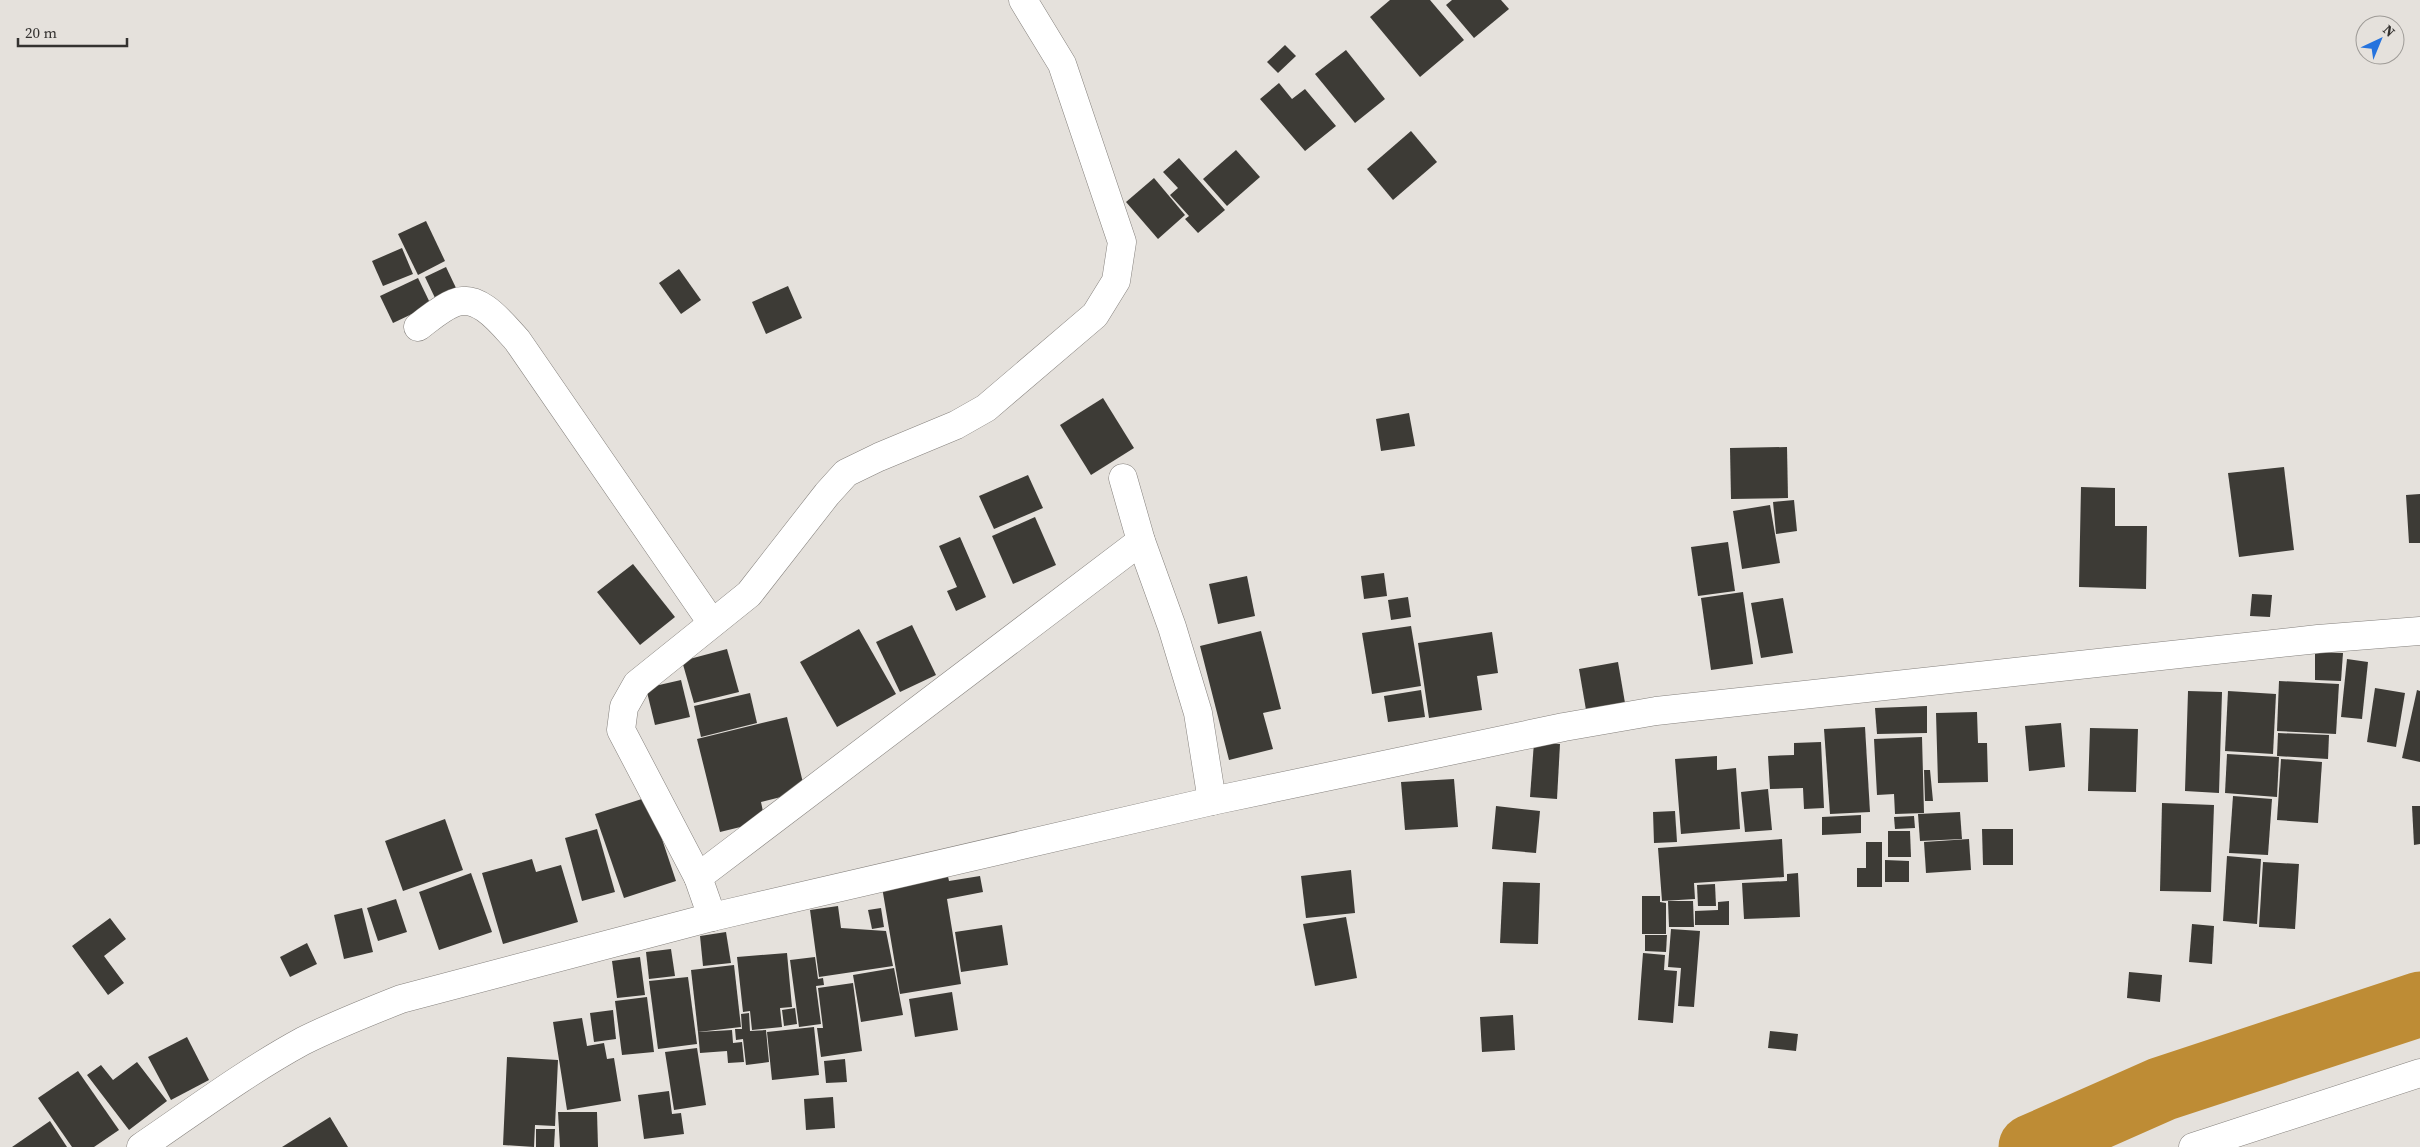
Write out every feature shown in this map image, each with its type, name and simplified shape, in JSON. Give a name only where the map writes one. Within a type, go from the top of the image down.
[{"type":"street","points":[[712,917],[698,877],[621,730],[624,707],[637,684],[749,594],[827,494],[846,473],[879,456],[956,425],[986,408],[1095,316],[1116,281],[1122,242],[1062,64],[1023,0]]},
{"type":"street","points":[[418,327],[455,302],[473,302],[493,315],[517,340],[712,623]]},
{"type":"street","points":[[1123,478],[1141,540],[1172,627],[1196,704],[1212,801]]},
{"type":"street","points":[[698,877],[1141,540]]},
{"type":"street","points":[[141,1147],[252,1072],[303,1042],[352,1018],[401,999],[712,917],[1212,801],[1656,710],[2318,639],[2420,630]]},
{"type":"street","points":[[2193,1147],[2420,1074]]},
{"type":"building","points":[[1390,0],[1430,0],[1464,40],[1420,77],[1370,17]]},
{"type":"building","points":[[1452,0],[1501,0],[1509,9],[1474,38],[1446,5]]},
{"type":"building","points":[[1285,45],[1296,56],[1278,73],[1267,62]]},
{"type":"building","points":[[1346,50],[1385,99],[1355,123],[1315,74]]},
{"type":"building","points":[[1279,83],[1292,99],[1305,89],[1336,126],[1305,151],[1260,99]]},
{"type":"building","points":[[1411,131],[1437,162],[1393,200],[1367,169]]},
{"type":"building","points":[[1236,150],[1260,177],[1227,206],[1203,179]]},
{"type":"building","points":[[1179,158],[1225,210],[1198,233],[1185,219],[1189,216],[1170,195],[1178,188],[1163,172]]},
{"type":"building","points":[[1154,178],[1185,215],[1158,239],[1126,202]]},
{"type":"building","points":[[426,221],[445,261],[418,275],[398,234]]},
{"type":"building","points":[[402,248],[413,274],[383,286],[372,261]]},
{"type":"building","points":[[446,267],[457,290],[436,300],[425,277]]},
{"type":"building","points":[[679,269],[701,300],[681,314],[659,283]]},
{"type":"building","points":[[418,278],[431,305],[393,323],[380,296]]},
{"type":"building","points":[[788,286],[802,318],[766,334],[752,302]]},
{"type":"building","points":[[1103,398],[1134,448],[1091,475],[1060,425]]},
{"type":"building","points":[[1409,413],[1415,446],[1381,451],[1376,419]]},
{"type":"building","points":[[1787,447],[1788,498],[1731,499],[1730,448]]},
{"type":"building","points":[[2284,467],[2294,550],[2239,557],[2228,473]]},
{"type":"building","points":[[1028,475],[1043,508],[994,529],[979,496]]},
{"type":"building","points":[[2081,487],[2115,488],[2115,526],[2147,526],[2146,589],[2079,587]]},
{"type":"building","points":[[2420,494],[2420,543],[2409,543],[2406,495]]},
{"type":"building","points":[[1794,500],[1797,531],[1776,534],[1773,502]]},
{"type":"building","points":[[1770,505],[1780,563],[1742,569],[1733,511]]},
{"type":"building","points":[[1035,517],[1056,565],[1013,584],[992,536]]},
{"type":"building","points":[[960,537],[986,597],[956,611],[947,591],[957,587],[939,546]]},
{"type":"building","points":[[1728,542],[1735,591],[1698,596],[1691,547]]},
{"type":"building","points":[[633,564],[675,617],[640,645],[597,592]]},
{"type":"building","points":[[1384,573],[1387,596],[1364,599],[1361,576]]},
{"type":"building","points":[[1247,576],[1255,616],[1218,624],[1209,584]]},
{"type":"building","points":[[1743,592],[1753,664],[1711,670],[1701,598]]},
{"type":"building","points":[[2252,594],[2272,595],[2270,617],[2250,616]]},
{"type":"building","points":[[1408,597],[1411,617],[1391,620],[1388,600]]},
{"type":"building","points":[[1783,598],[1793,653],[1761,658],[1751,603]]},
{"type":"building","points":[[912,625],[936,675],[900,692],[876,642]]},
{"type":"building","points":[[1411,626],[1421,686],[1372,694],[1362,633]]},
{"type":"building","points":[[859,629],[896,694],[837,727],[800,662]]},
{"type":"building","points":[[1261,631],[1281,709],[1263,713],[1273,749],[1229,760],[1200,646]]},
{"type":"building","points":[[1492,632],[1498,673],[1477,676],[1482,710],[1429,718],[1418,643]]},
{"type":"building","points":[[727,649],[739,692],[694,703],[682,661]]},
{"type":"building","points":[[2315,652],[2343,653],[2341,681],[2315,680]]},
{"type":"building","points":[[2347,659],[2368,662],[2362,719],[2341,717]]},
{"type":"building","points":[[1618,662],[1625,703],[1586,710],[1579,669]]},
{"type":"building","points":[[681,680],[690,717],[655,725],[646,688]]},
{"type":"building","points":[[2279,681],[2339,684],[2336,734],[2277,731]]},
{"type":"building","points":[[2375,688],[2405,693],[2396,747],[2367,742]]},
{"type":"building","points":[[1421,690],[1425,717],[1388,722],[1384,696]]},
{"type":"building","points":[[2417,690],[2420,691],[2420,762],[2402,758]]},
{"type":"building","points":[[2188,691],[2222,692],[2219,793],[2185,791]]},
{"type":"building","points":[[2228,691],[2276,694],[2273,754],[2225,751]]},
{"type":"building","points":[[750,693],[757,723],[701,737],[694,706]]},
{"type":"building","points":[[1927,706],[1927,733],[1877,734],[1875,708]]},
{"type":"building","points":[[1977,712],[1978,743],[1987,743],[1988,782],[1938,783],[1936,713]]},
{"type":"building","points":[[787,717],[805,791],[761,802],[765,821],[720,832],[697,739]]},
{"type":"building","points":[[2061,723],[2065,767],[2029,771],[2025,726]]},
{"type":"building","points":[[1865,727],[1870,812],[1830,814],[1824,729]]},
{"type":"building","points":[[2090,728],[2138,729],[2136,792],[2088,791]]},
{"type":"building","points":[[2278,733],[2329,735],[2328,759],[2277,756]]},
{"type":"building","points":[[1922,737],[1924,813],[1895,814],[1894,794],[1877,795],[1874,739]]},
{"type":"building","points":[[1534,742],[1560,744],[1557,799],[1530,797]]},
{"type":"building","points":[[1821,742],[1824,808],[1804,809],[1803,788],[1770,789],[1768,756],[1794,755],[1794,743]]},
{"type":"building","points":[[2227,754],[2279,757],[2277,797],[2225,793]]},
{"type":"building","points":[[1717,756],[1717,770],[1736,768],[1740,829],[1681,834],[1675,759]]},
{"type":"building","points":[[2281,759],[2322,762],[2318,823],[2277,820]]},
{"type":"building","points":[[1924,770],[1930,770],[1933,801],[1925,801]]},
{"type":"building","points":[[1454,779],[1458,827],[1405,830],[1401,782]]},
{"type":"building","points":[[1768,789],[1772,830],[1745,832],[1741,792]]},
{"type":"building","points":[[2233,796],[2272,799],[2268,855],[2229,853]]},
{"type":"building","points":[[648,797],[676,881],[624,898],[595,814]]},
{"type":"building","points":[[2162,803],[2214,805],[2211,892],[2160,891]]},
{"type":"building","points":[[1496,806],[1540,811],[1536,853],[1492,849]]},
{"type":"building","points":[[2412,806],[2420,806],[2420,844],[2414,845]]},
{"type":"building","points":[[1675,811],[1677,842],[1654,843],[1653,812]]},
{"type":"building","points":[[1960,812],[1962,839],[1920,841],[1918,814]]},
{"type":"building","points":[[1861,815],[1861,833],[1822,835],[1822,817]]},
{"type":"building","points":[[1914,816],[1915,828],[1895,829],[1894,817]]},
{"type":"building","points":[[445,819],[463,870],[403,891],[385,841]]},
{"type":"building","points":[[597,829],[615,892],[582,901],[565,838]]},
{"type":"building","points":[[1982,829],[2013,829],[2013,865],[1983,865]]},
{"type":"building","points":[[1888,831],[1910,831],[1911,857],[1888,857]]},
{"type":"building","points":[[1782,839],[1784,877],[1694,883],[1695,899],[1662,901],[1658,848]]},
{"type":"building","points":[[1969,839],[1971,870],[1926,873],[1924,842]]},
{"type":"building","points":[[1866,842],[1882,842],[1882,887],[1857,887],[1857,868],[1866,868]]},
{"type":"building","points":[[2227,856],[2261,859],[2257,924],[2223,921]]},
{"type":"building","points":[[532,859],[536,872],[561,865],[578,922],[503,944],[482,873]]},
{"type":"building","points":[[1885,860],[1909,861],[1909,882],[1885,882]]},
{"type":"building","points":[[2263,862],[2299,864],[2295,929],[2259,927]]},
{"type":"building","points":[[1351,870],[1355,913],[1306,918],[1301,876]]},
{"type":"building","points":[[947,872],[949,881],[980,876],[983,892],[947,899],[961,984],[900,994],[882,887]]},
{"type":"building","points":[[471,873],[492,932],[439,950],[419,892]]},
{"type":"building","points":[[1798,873],[1800,917],[1744,919],[1742,883],[1787,881],[1787,874]]},
{"type":"building","points":[[1503,882],[1540,883],[1538,944],[1500,943]]},
{"type":"building","points":[[1715,884],[1716,906],[1698,906],[1697,885]]},
{"type":"building","points":[[1642,896],[1660,896],[1660,902],[1666,903],[1666,934],[1642,934]]},
{"type":"building","points":[[396,899],[407,932],[378,941],[367,908]]},
{"type":"building","points":[[1668,901],[1693,901],[1694,927],[1669,927]]},
{"type":"building","points":[[1729,901],[1729,925],[1695,925],[1695,911],[1718,910],[1718,902]]},
{"type":"building","points":[[838,906],[841,928],[886,931],[893,966],[819,977],[810,910]]},
{"type":"building","points":[[362,908],[373,952],[344,959],[334,915]]},
{"type":"building","points":[[881,908],[884,927],[872,929],[868,910]]},
{"type":"building","points":[[1346,917],[1357,978],[1315,986],[1303,924]]},
{"type":"building","points":[[110,918],[126,939],[104,956],[124,983],[108,995],[72,946]]},
{"type":"building","points":[[2192,924],[2214,926],[2212,964],[2189,962]]},
{"type":"building","points":[[1002,925],[1008,965],[961,972],[955,932]]},
{"type":"building","points":[[1671,929],[1700,931],[1694,1007],[1678,1006],[1681,968],[1668,967]]},
{"type":"building","points":[[726,932],[731,963],[703,966],[700,936]]},
{"type":"building","points":[[1645,935],[1667,935],[1666,952],[1645,951]]},
{"type":"building","points":[[307,943],[317,964],[290,977],[280,957]]},
{"type":"building","points":[[671,949],[675,976],[649,979],[646,952]]},
{"type":"building","points":[[787,953],[792,1007],[780,1008],[782,1027],[752,1030],[750,1011],[743,1012],[737,957]]},
{"type":"building","points":[[1643,953],[1665,955],[1664,970],[1677,971],[1673,1023],[1638,1020]]},
{"type":"building","points":[[640,957],[645,995],[617,998],[612,961]]},
{"type":"building","points":[[815,957],[818,979],[823,978],[824,985],[816,986],[821,1024],[799,1027],[790,960]]},
{"type":"building","points":[[734,965],[741,1027],[698,1032],[691,970]]},
{"type":"building","points":[[894,968],[903,1015],[861,1022],[853,975]]},
{"type":"building","points":[[2129,972],[2162,975],[2160,1002],[2127,998]]},
{"type":"building","points":[[688,977],[697,1044],[658,1049],[649,981]]},
{"type":"building","points":[[853,983],[862,1051],[821,1057],[817,1028],[823,1028],[818,988]]},
{"type":"building","points":[[952,992],[958,1030],[915,1037],[909,999]]},
{"type":"building","points":[[647,997],[654,1052],[622,1055],[615,1001]]},
{"type":"building","points":[[795,1008],[797,1024],[784,1026],[782,1010]]},
{"type":"building","points":[[613,1010],[616,1039],[594,1042],[590,1013]]},
{"type":"building","points":[[749,1013],[750,1031],[766,1030],[769,1062],[746,1065],[743,1039],[736,1040],[735,1029],[742,1029],[741,1014]]},
{"type":"building","points":[[1513,1015],[1515,1050],[1482,1052],[1480,1017]]},
{"type":"building","points":[[582,1018],[587,1046],[604,1043],[607,1059],[614,1058],[621,1101],[567,1110],[553,1022]]},
{"type":"building","points":[[814,1027],[819,1075],[772,1080],[767,1032]]},
{"type":"building","points":[[732,1030],[733,1043],[742,1042],[744,1062],[728,1063],[727,1051],[700,1053],[698,1032]]},
{"type":"building","points":[[1770,1031],[1798,1034],[1796,1051],[1768,1048]]},
{"type":"building","points":[[187,1037],[209,1080],[171,1100],[148,1057]]},
{"type":"building","points":[[697,1048],[706,1105],[674,1110],[665,1052]]},
{"type":"building","points":[[507,1057],[558,1060],[555,1126],[535,1125],[534,1147],[503,1145]]},
{"type":"building","points":[[845,1059],[847,1082],[826,1083],[824,1061]]},
{"type":"building","points":[[137,1062],[167,1101],[129,1130],[87,1075],[101,1065],[113,1080]]},
{"type":"building","points":[[78,1071],[119,1130],[94,1147],[72,1147],[38,1098]]},
{"type":"building","points":[[669,1091],[672,1114],[681,1113],[684,1134],[644,1139],[638,1095]]},
{"type":"building","points":[[833,1097],[835,1128],[806,1130],[804,1099]]},
{"type":"building","points":[[558,1112],[597,1112],[598,1147],[560,1147]]},
{"type":"building","points":[[330,1117],[348,1147],[282,1147]]},
{"type":"building","points":[[50,1121],[67,1147],[12,1147]]},
{"type":"building","points":[[536,1129],[555,1129],[554,1147],[536,1147]]},
{"type":"waterway","points":[[2031,1147],[2162,1089],[2420,1004]]}]
